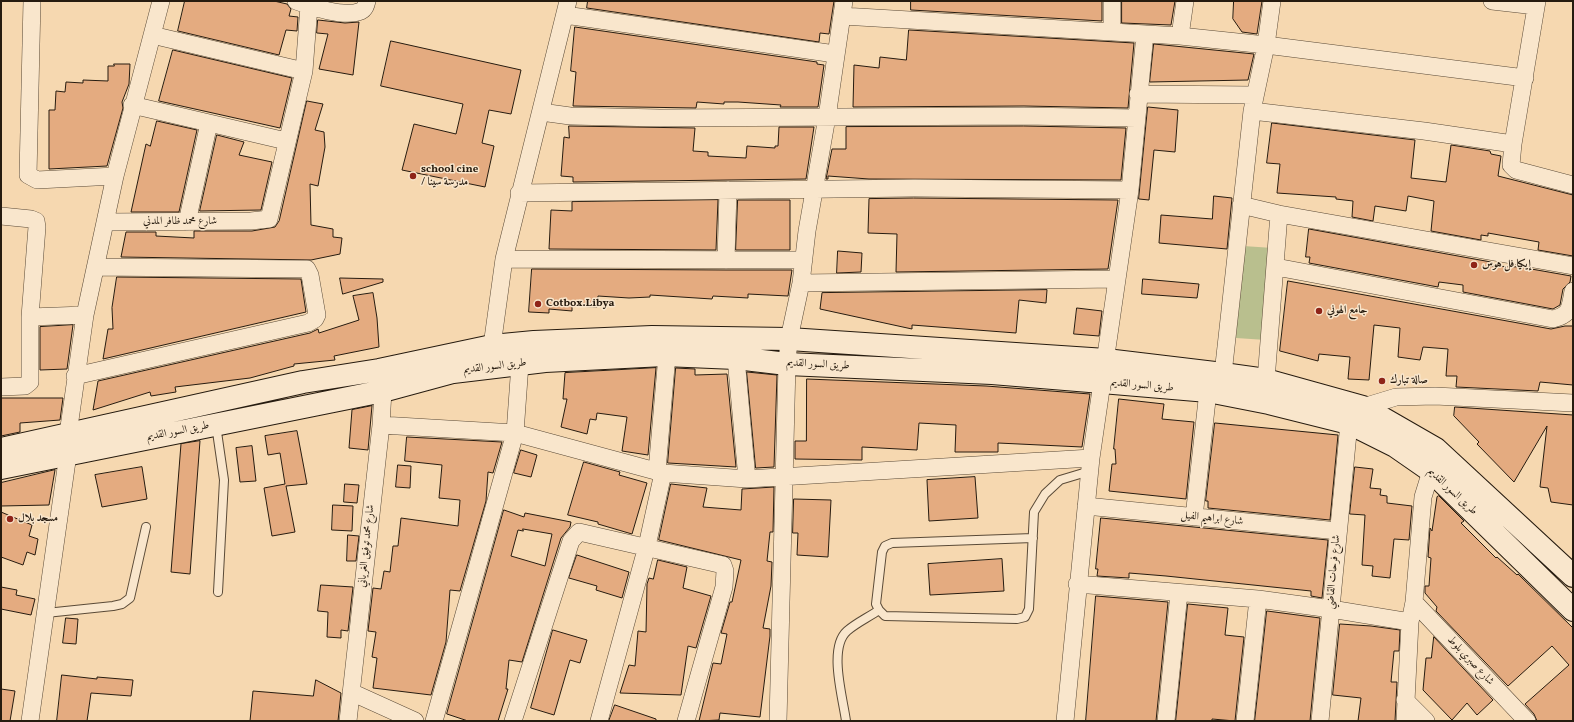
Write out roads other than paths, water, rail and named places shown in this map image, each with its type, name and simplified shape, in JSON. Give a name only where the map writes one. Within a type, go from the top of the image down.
[{"type":"main road","name":"طريق السور القديم","points":[[1,449],[68,444],[216,424],[381,380],[492,346],[534,342],[652,337],[789,339],[1106,360],[1266,380],[1363,407],[1436,449],[1573,576]]},
{"type":"main road","name":"طريق السور القديم","points":[[1,468],[68,444],[303,382],[381,380],[545,361],[667,355],[736,358],[787,364],[992,373],[1208,391],[1268,403],[1349,423],[1395,446],[1431,471],[1573,610]]},
{"type":"street","points":[[32,1],[28,175],[37,180],[115,176]]},
{"type":"street","points":[[30,721],[48,648],[46,612],[68,444],[75,376],[86,315],[115,176],[132,105],[161,1]]},
{"type":"street","points":[[132,105],[286,141],[304,71],[302,3],[340,13],[362,11],[366,7],[367,1]]},
{"type":"street","points":[[1112,1],[1112,32]]},
{"type":"street","points":[[1180,36],[1185,1]]},
{"type":"street","points":[[1223,374],[1253,103],[1266,44],[1272,1]]},
{"type":"street","points":[[1492,1],[1537,4],[1513,144],[1511,162],[1513,168],[1573,185]]},
{"type":"street","points":[[492,346],[504,259],[566,8],[835,54]]},
{"type":"street","points":[[778,721],[787,364],[789,339],[801,283],[814,189],[827,117],[835,54],[843,8],[1266,44],[1525,78]]},
{"type":"street","points":[[1065,721],[1077,584],[1090,464],[1130,190],[1138,94],[1145,34]]},
{"type":"street","points":[[152,35],[304,71]]},
{"type":"street","points":[[1138,94],[1253,103],[1513,144]]},
{"type":"street","points":[[540,112],[570,116],[660,118],[1024,116],[1136,118]]},
{"type":"street","points":[[187,222],[209,123]]},
{"type":"street","name":"شارع محمد ظافر المدني","points":[[106,222],[187,222],[268,219],[286,141]]},
{"type":"street","points":[[520,193],[914,188],[1130,190]]},
{"type":"street","points":[[726,260],[728,190]]},
{"type":"street","points":[[1241,205],[1279,214],[1573,266]]},
{"type":"street","points":[[1266,380],[1279,214]]},
{"type":"street","points":[[1,216],[31,219],[36,221],[30,317],[30,382],[25,386],[1,387]]},
{"type":"street","points":[[504,259],[804,260]]},
{"type":"street","points":[[75,376],[308,323],[317,315],[310,275],[307,269],[96,267]]},
{"type":"street","points":[[1276,267],[1553,319],[1563,317],[1568,312],[1572,297]]},
{"type":"street","points":[[801,283],[1117,279]]},
{"type":"street","points":[[30,317],[86,315]]},
{"type":"street","points":[[599,721],[647,546],[660,472],[667,355]]},
{"type":"street","points":[[736,358],[747,479]]},
{"type":"street","points":[[434,721],[515,434],[520,364]]},
{"type":"street","name":"شارع محمد توفيق الغرياني","points":[[348,721],[381,425],[381,380]]},
{"type":"street","points":[[1194,517],[1208,391]]},
{"type":"street","points":[[1349,423],[1363,407],[1396,397],[1427,396],[1573,403]]},
{"type":"street","name":"شارع فرحات القاضي","points":[[1320,721],[1349,423]]},
{"type":"street","points":[[381,425],[515,434],[660,472],[747,479],[1090,464]]},
{"type":"street","points":[[1405,721],[1410,622],[1414,602],[1423,497],[1431,471]]},
{"type":"street","name":"شارع ابراهيم الفيل","points":[[1086,506],[1338,531]]},
{"type":"street","points":[[513,721],[571,541],[579,532],[647,546],[723,565],[725,571],[724,587],[686,721]]},
{"type":"street","points":[[1077,584],[1258,599],[1331,608],[1410,622]]},
{"type":"street","points":[[1166,721],[1179,593]]},
{"type":"street","points":[[1245,721],[1258,599]]},
{"type":"street","name":"شارع صبري بلوط","points":[[1414,602],[1527,721]]},
{"type":"street","points":[[351,692],[415,721]]},
{"type":"street","points":[[1405,700],[1426,721]]},
{"type":"lane","points":[[216,424],[224,480],[218,592]]},
{"type":"lane","points":[[1033,538],[892,543],[884,546],[876,604],[885,616],[1017,619],[1025,617],[1029,608],[1033,538],[1034,512],[1045,494],[1060,480],[1090,464]]},
{"type":"lane","points":[[46,612],[113,606],[122,604],[130,598],[146,527]]},
{"type":"lane","points":[[846,721],[837,656],[840,641],[847,631],[879,610]]},
{"type":"place","name":"school cine / مدرسة سينا","points":[[413,176]]},
{"type":"place","name":"إيكيا فل هوس","points":[[1474,265]]},
{"type":"place","name":"Cotbox.Libya","points":[[538,304]]},
{"type":"place","name":"جامع الهوني","points":[[1319,311]]},
{"type":"place","name":"صالة تبارك","points":[[1382,381]]},
{"type":"place","name":"مسجد بلال","points":[[10,519]]}]
